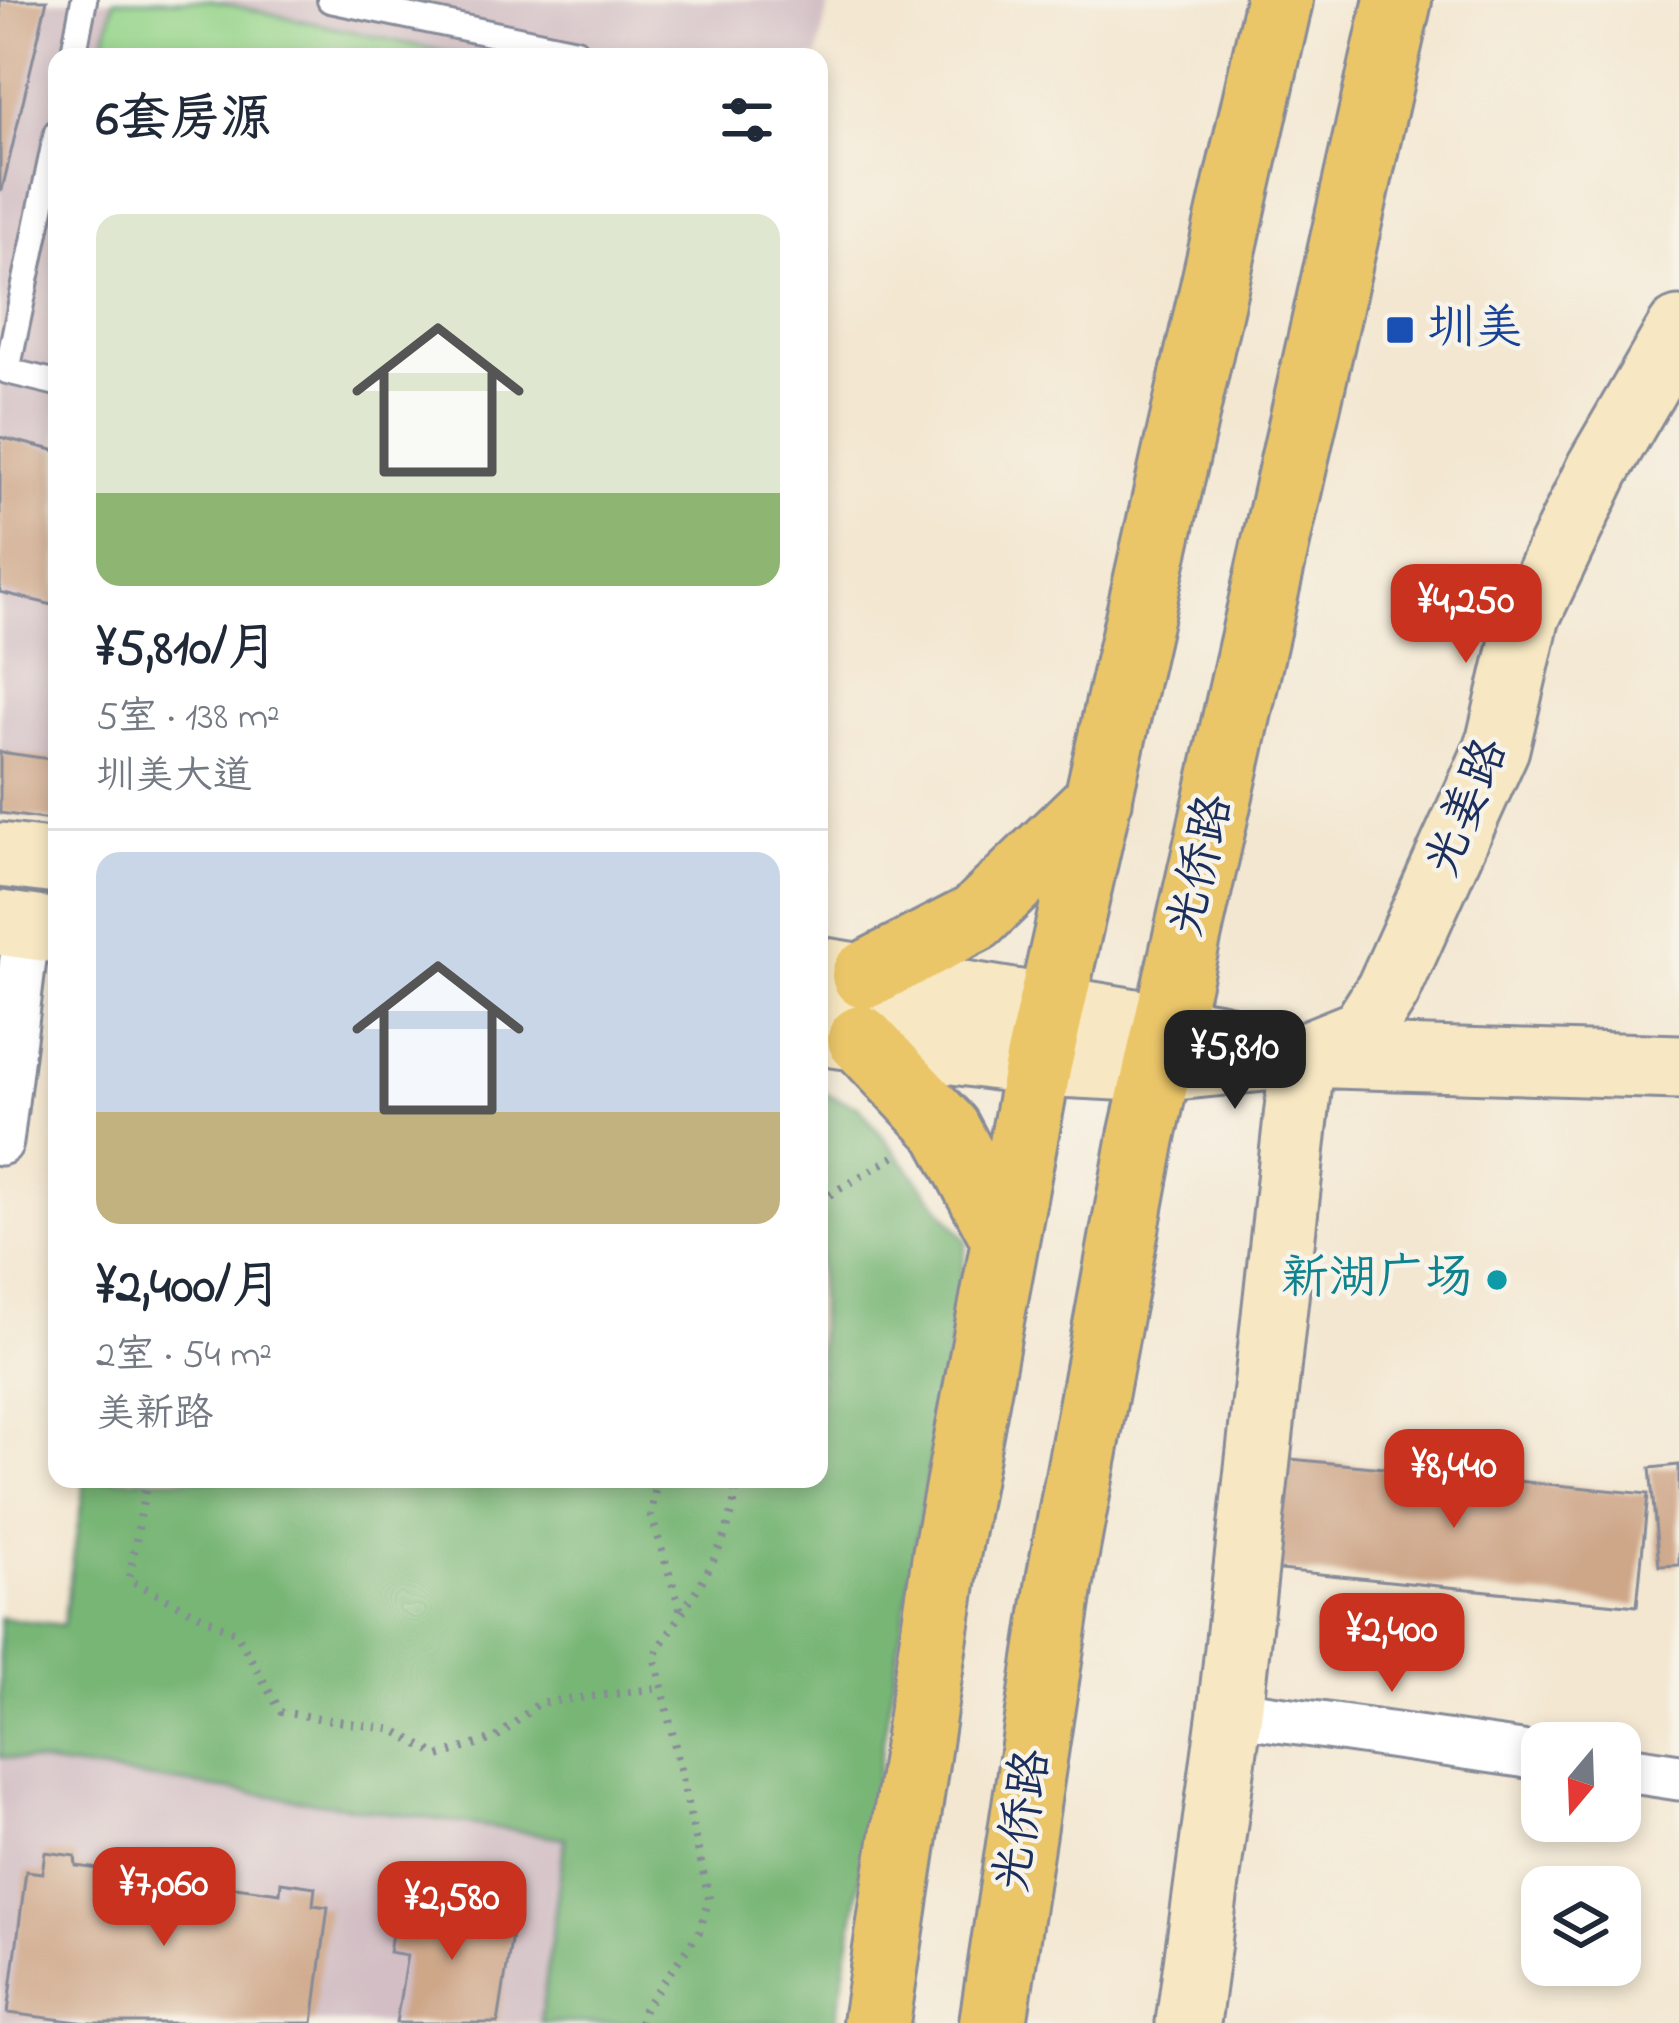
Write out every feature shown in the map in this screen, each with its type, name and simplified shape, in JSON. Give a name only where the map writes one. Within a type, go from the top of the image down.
[{"type":"main road","points":[[876,2023],[946,1556],[1045,1036],[1279,0]]},
{"type":"main road","name":"光侨路","points":[[993,2023],[1061,1575],[1161,1046],[1398,0]]},
{"type":"main road","points":[[1005,1239],[944,1127],[841,1004],[976,918],[1099,799]]},
{"type":"street","name":"光姜路","points":[[1304,1055],[1362,1031],[1388,990],[1497,748],[1528,616],[1598,469],[1679,329]]},
{"type":"street","points":[[0,855],[48,861]]},
{"type":"street","points":[[0,1142],[28,927]]},
{"type":"street","points":[[841,1004],[1045,1036],[1161,1046],[1679,1067]]},
{"type":"street","points":[[1187,2023],[1230,1712],[1304,1055]]},
{"type":"street","points":[[1230,1712],[1521,1754]]},
{"type":"street","points":[[1641,1771],[1679,1777]]},
{"type":"lane","points":[[75,48],[85,0]]},
{"type":"lane","points":[[330,0],[562,48]]},
{"type":"lane","points":[[48,175],[7,371],[48,381]]},
{"type":"path","points":[[828,1196],[944,1127]]},
{"type":"path","points":[[145,1488],[129,1580],[236,1633],[281,1712],[394,1730],[439,1756],[496,1738],[539,1703],[661,1688]]},
{"type":"path","points":[[656,1488],[651,1516],[681,1611]]},
{"type":"path","points":[[640,2023],[644,2009],[699,1933],[709,1899],[655,1656],[717,1562],[735,1519],[737,1488]]},
{"type":"shaded area","points":[[0,0],[830,0],[819,48],[48,48],[48,820],[0,813]]},
{"type":"shaded area","points":[[0,1757],[566,1839],[540,2023],[0,2023]]},
{"type":"green space","points":[[114,0],[209,0],[427,48],[103,48]]},
{"type":"green space","points":[[828,1095],[859,1107],[967,1241],[836,2023],[540,2023],[565,1838],[0,1757],[0,1618],[63,1625],[84,1488],[828,1488]]},
{"type":"building","points":[[0,0],[47,0],[2,190],[0,190]]},
{"type":"building","points":[[0,437],[48,449],[48,604],[0,592]]},
{"type":"building","points":[[0,752],[48,759],[48,820],[0,813]]},
{"type":"building","points":[[1270,1457],[1648,1494],[1637,1606],[1260,1568]]},
{"type":"building","points":[[1679,1465],[1679,1565],[1659,1566],[1650,1468]]},
{"type":"building","points":[[45,1852],[75,1856],[76,1866],[280,1893],[281,1882],[315,1887],[313,1905],[328,1907],[313,2023],[87,2023],[8,2013],[26,1871],[42,1873]]},
{"type":"building","points":[[412,1898],[515,1915],[498,2023],[396,2023],[407,1955],[389,1952],[395,1915],[410,1917]]},
{"type":"place","name":"圳美","points":[[1400,330]]},
{"type":"place","name":"新湖广场","points":[[1497,1280]]}]
